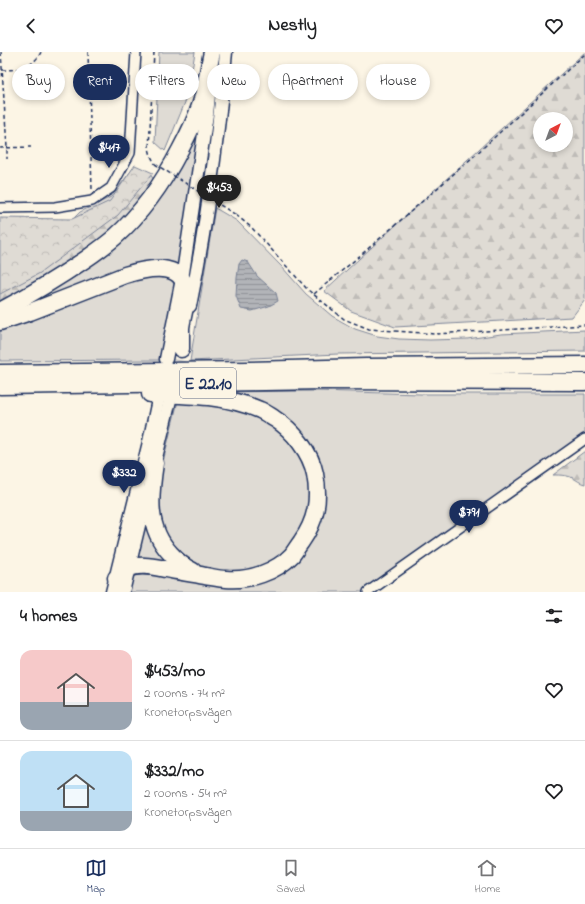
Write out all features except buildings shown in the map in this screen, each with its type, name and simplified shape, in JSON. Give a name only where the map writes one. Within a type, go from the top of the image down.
[{"type":"highway","points":[[0,311],[65,274],[94,253],[115,237],[149,201],[163,181],[190,132],[201,104],[213,52]]},
{"type":"highway","points":[[0,322],[140,270],[159,268],[167,269],[179,275],[185,287],[186,300],[181,327],[180,355]]},
{"type":"highway","name":"E 22.10","points":[[0,373],[585,365]]},
{"type":"highway","name":"E 22.10","points":[[0,386],[322,381],[585,382]]},
{"type":"highway","points":[[71,384],[144,393],[196,396],[225,400],[260,410],[278,420],[292,432],[309,457],[314,471],[318,488],[317,507],[312,524],[292,555],[276,568],[258,576],[243,579],[226,579],[155,567],[139,566],[120,583]]},
{"type":"highway","points":[[155,463],[151,502],[152,518],[157,534],[164,548],[175,559],[187,568],[206,576]]},
{"type":"main road","points":[[166,359],[182,279],[207,114],[213,52]]},
{"type":"main road","points":[[180,355],[196,276],[211,187],[226,52]]},
{"type":"main road","points":[[120,583],[158,400]]},
{"type":"main road","points":[[120,583],[155,463],[170,400]]},
{"type":"street","points":[[0,208],[55,208],[92,201],[111,188],[130,153],[136,52]]},
{"type":"street","points":[[368,592],[585,439]]},
{"type":"path","points":[[1,52],[7,159]]},
{"type":"path","points":[[2,70],[11,70],[30,65],[38,58],[41,52]]},
{"type":"path","points":[[88,52],[92,201]]},
{"type":"path","points":[[154,52],[149,148],[155,164],[236,215],[252,228],[308,290],[344,319],[369,329],[435,334],[585,325]]},
{"type":"path","points":[[314,294],[472,157],[585,54]]},
{"type":"path","points":[[0,148],[31,147]]},
{"type":"green space","points":[[159,52],[195,52],[193,64],[158,64]]},
{"type":"green space","points":[[585,52],[585,300],[572,317],[395,327],[351,311],[324,291]]},
{"type":"green space","points":[[157,100],[186,100],[165,151],[155,142]]},
{"type":"green space","points":[[200,125],[178,267],[14,311],[78,275],[139,225],[155,206],[175,173]]},
{"type":"green space","points":[[135,165],[153,173],[118,215],[40,273],[0,294],[0,218],[72,219],[110,201]]},
{"type":"green space","points":[[134,167],[148,171],[154,180],[151,189],[126,216],[89,249],[40,281],[0,303],[0,263],[64,228],[80,212],[111,197]]},
{"type":"green space","points":[[215,208],[237,221],[306,294],[332,316],[355,329],[377,336],[399,339],[430,340],[467,339],[501,334],[585,330],[585,351],[338,354],[190,361]]},
{"type":"green space","points":[[151,273],[175,280],[160,360],[0,361],[0,327]]},
{"type":"green space","points":[[317,391],[421,394],[585,394],[585,433],[363,592],[127,592],[134,572],[241,584],[314,533],[307,442],[207,392]]},
{"type":"green space","points":[[178,401],[214,403],[264,418],[298,447],[313,487],[306,524],[281,557],[256,571],[213,572],[190,564],[170,546],[157,512],[161,470]]},
{"type":"green space","points":[[585,451],[585,484],[568,476],[553,475]]},
{"type":"green space","points":[[147,510],[176,565],[134,561]]},
{"type":"shaded area","points":[[242,260],[248,262],[257,276],[276,293],[278,301],[269,306],[252,311],[241,309],[236,296],[239,264]]},
{"type":"tunnel","points":[[175,379],[179,360]]}]
